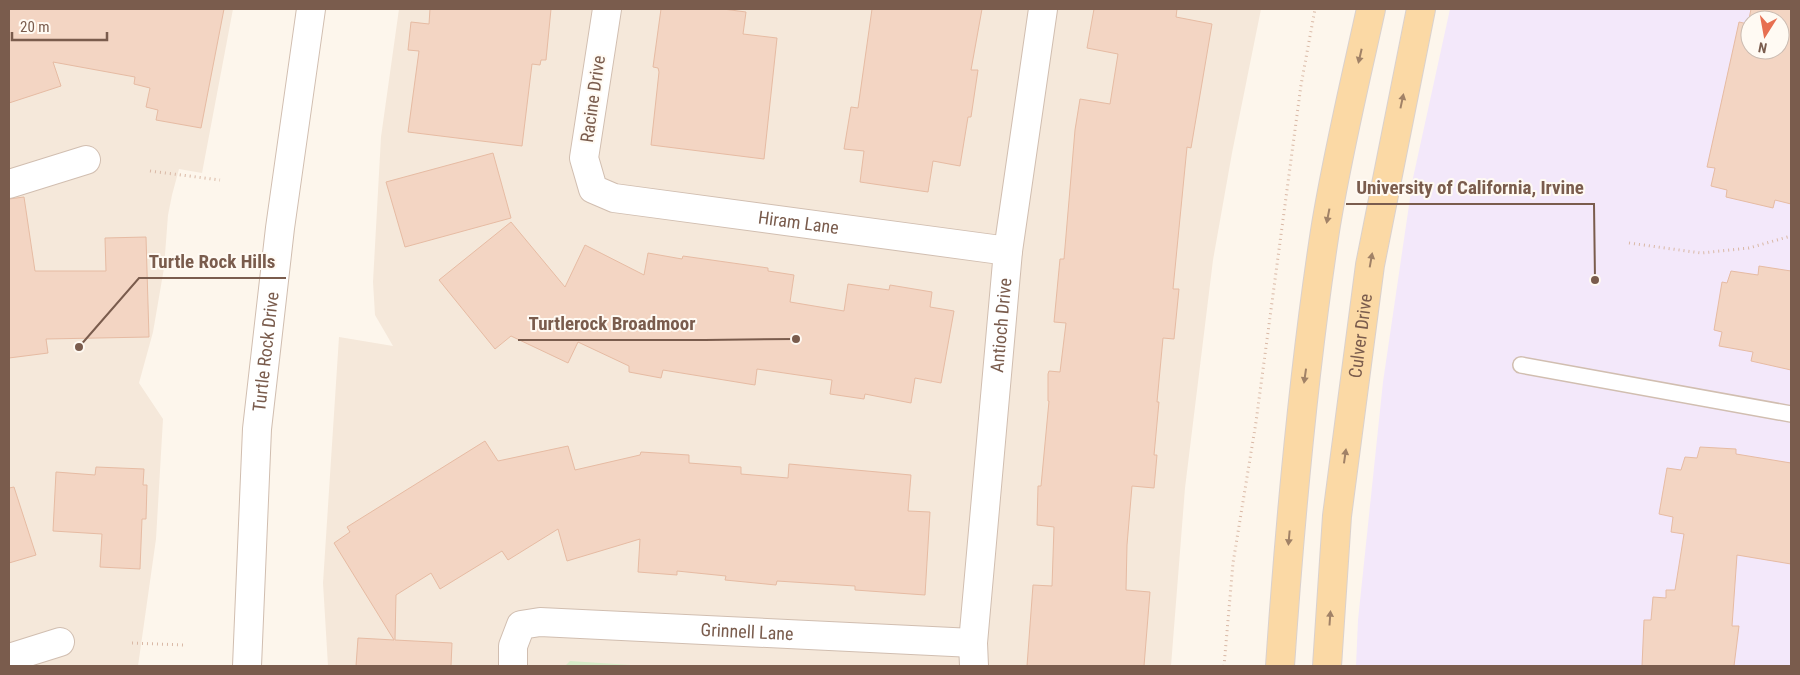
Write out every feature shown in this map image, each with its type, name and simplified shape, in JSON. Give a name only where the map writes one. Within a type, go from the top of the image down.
[{"type":"main road","points":[[1280,666],[1287,555],[1304,385],[1326,229],[1371,9]]},
{"type":"main road","name":"Culver Drive","points":[[1327,666],[1337,516],[1370,265],[1421,9]]},
{"type":"street","name":"Turtle Rock Drive","points":[[247,666],[257,429],[280,228],[311,9]]},
{"type":"street","name":"Racine Drive","points":[[593,189],[584,158],[607,9]]},
{"type":"street","name":"Antioch Drive","points":[[974,655],[1008,251],[1044,9]]},
{"type":"street","points":[[9,184],[86,160]]},
{"type":"street","name":"Hiram Lane","points":[[593,189],[614,198],[1008,251]]},
{"type":"street","name":"Grinnell Lane","points":[[513,666],[512,646],[522,626],[540,622],[974,655]]},
{"type":"street","points":[[9,658],[60,642]]},
{"type":"lane","points":[[1521,365],[1791,414]]},
{"type":"path","points":[[1224,666],[1233,562],[1258,404],[1301,85],[1315,9]]},
{"type":"path","points":[[150,171],[220,180]]},
{"type":"path","points":[[1628,243],[1701,253],[1749,248],[1791,236]]},
{"type":"path","points":[[132,643],[183,646]]},
{"type":"shaded area","points":[[9,9],[233,9],[202,173],[179,169],[172,195],[168,215],[164,268],[153,332],[139,383],[163,419],[156,539],[138,666],[9,666]]},
{"type":"shaded area","points":[[399,9],[1261,9],[1213,260],[1185,488],[1171,666],[328,666],[323,583],[339,337],[393,346],[375,315],[373,282],[381,137]]},
{"type":"shaded area","points":[[1450,9],[1791,9],[1791,666],[1356,666],[1358,620],[1383,382],[1413,178]]},
{"type":"green space","points":[[570,661],[646,666],[565,666]]},
{"type":"building","points":[[9,9],[224,9],[201,128],[156,120],[158,110],[146,107],[150,88],[134,84],[135,77],[53,62],[61,86],[9,103]]},
{"type":"building","points":[[430,9],[551,9],[546,60],[541,60],[540,65],[532,64],[522,146],[408,132],[419,51],[408,50],[411,22],[429,24]]},
{"type":"building","points":[[661,9],[723,9],[746,12],[743,34],[777,38],[764,159],[651,145],[659,72],[658,68],[653,67]]},
{"type":"building","points":[[872,9],[982,9],[971,70],[978,70],[971,117],[968,117],[960,166],[933,161],[928,192],[860,182],[864,151],[844,149],[851,107],[858,108]]},
{"type":"building","points":[[1094,9],[1177,9],[1176,17],[1212,24],[1191,148],[1187,147],[1173,289],[1179,289],[1174,339],[1163,338],[1157,402],[1159,402],[1154,455],[1157,455],[1154,488],[1132,486],[1127,545],[1126,590],[1150,592],[1144,666],[1027,666],[1033,585],[1052,586],[1054,527],[1037,525],[1038,486],[1041,486],[1049,401],[1048,374],[1049,371],[1060,372],[1066,323],[1054,322],[1060,259],[1064,259],[1075,130],[1080,99],[1110,104],[1118,54],[1087,48]]},
{"type":"building","points":[[1791,9],[1791,204],[1775,200],[1773,208],[1726,197],[1727,190],[1711,186],[1715,168],[1707,167],[1739,22],[1740,60],[1790,60],[1790,10],[1751,10]]},
{"type":"building","points":[[493,153],[511,218],[405,247],[386,182]]},
{"type":"building","points":[[24,197],[35,271],[106,271],[105,238],[146,237],[149,337],[46,339],[48,353],[9,358],[9,199]]},
{"type":"building","points":[[511,222],[565,287],[585,245],[644,275],[648,253],[682,259],[683,256],[768,268],[768,271],[794,275],[790,302],[844,311],[848,284],[889,290],[890,285],[932,292],[930,307],[954,311],[941,383],[915,378],[911,403],[865,394],[864,399],[830,394],[832,380],[757,369],[755,385],[663,370],[661,378],[629,372],[629,366],[578,342],[568,363],[511,336],[495,349],[439,280]]},
{"type":"building","points":[[1759,266],[1791,271],[1791,370],[1751,361],[1753,352],[1719,346],[1722,332],[1714,330],[1722,282],[1727,283],[1731,271],[1758,275]]},
{"type":"building","points":[[485,441],[498,461],[568,446],[575,470],[640,455],[641,452],[689,455],[689,463],[741,467],[741,474],[788,478],[789,464],[911,475],[908,511],[930,512],[925,595],[855,590],[855,586],[777,581],[776,585],[725,580],[726,576],[677,571],[677,575],[638,572],[640,539],[567,561],[558,529],[508,560],[502,551],[440,589],[431,573],[396,595],[395,640],[452,643],[451,666],[356,666],[358,638],[394,640],[334,543],[350,532],[347,527]]},
{"type":"building","points":[[1700,447],[1736,449],[1736,454],[1791,463],[1791,564],[1737,555],[1732,626],[1739,626],[1734,666],[1642,666],[1644,620],[1651,620],[1653,597],[1666,598],[1666,590],[1675,590],[1684,534],[1671,532],[1673,517],[1659,514],[1667,468],[1681,470],[1685,457],[1697,458]]},
{"type":"building","points":[[96,467],[144,469],[143,485],[147,485],[146,519],[142,519],[140,569],[100,567],[102,534],[53,531],[56,472],[95,475]]},
{"type":"building","points":[[14,487],[36,555],[9,563],[9,488]]},
{"type":"place","name":"University of California, Irvine","points":[[1595,280]]},
{"type":"place","name":"Turtlerock Broadmoor","points":[[796,339]]},
{"type":"place","name":"Turtle Rock Hills","points":[[79,347]]}]
